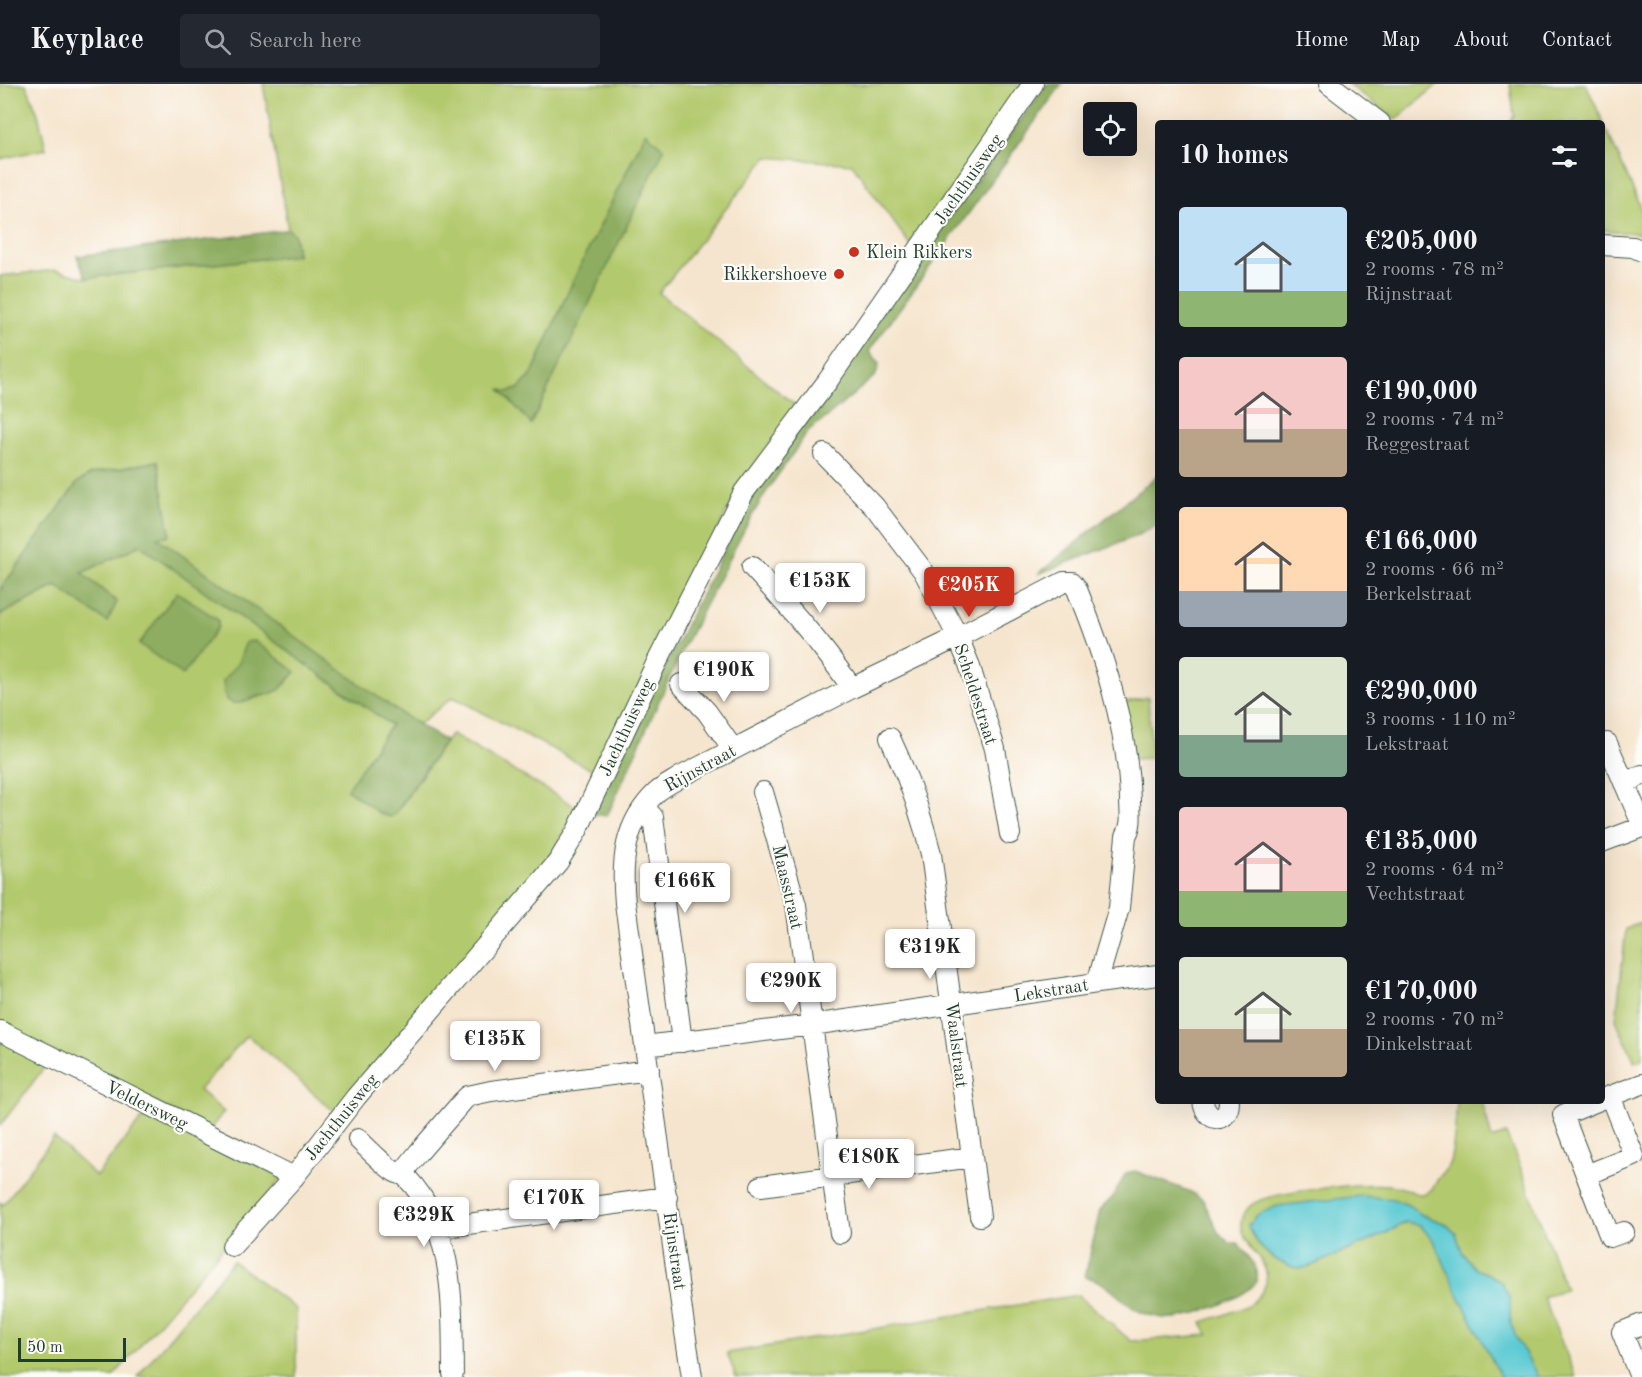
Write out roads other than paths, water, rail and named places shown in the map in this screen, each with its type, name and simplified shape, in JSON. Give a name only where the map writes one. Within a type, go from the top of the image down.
[{"type":"street","name":"Jachthuisweg","points":[[232,1246],[294,1177],[356,1097],[558,862],[577,831],[656,664],[744,492],[826,382],[1033,84]]},
{"type":"street","points":[[1329,84],[1376,120]]},
{"type":"street","points":[[1605,245],[1633,247],[1642,252]]},
{"type":"street","name":"Scheldestraat","points":[[824,454],[875,507],[924,572],[958,637],[969,664],[995,749],[1010,834]]},
{"type":"street","points":[[752,567],[808,629],[852,688]]},
{"type":"street","name":"Lekstraat","points":[[645,1046],[812,1025],[1097,983],[1119,908],[1126,836],[1131,827],[1129,785],[1118,714],[1099,647],[1084,606],[1072,582],[1064,582],[1054,588]]},
{"type":"street","name":"Rijnstraat","points":[[692,1377],[623,887],[624,857],[633,825],[644,807],[658,791],[680,777],[852,688],[1054,588]]},
{"type":"street","points":[[681,684],[707,712],[733,749]]},
{"type":"street","name":"Waalstraat","points":[[890,738],[906,772],[929,846],[980,1216]]},
{"type":"street","points":[[1605,841],[1642,825],[1633,779],[1606,743]]},
{"type":"street","name":"Maasstraat","points":[[764,792],[796,905],[840,1233]]},
{"type":"street","points":[[644,807],[653,817],[682,1042]]},
{"type":"street","points":[[1097,983],[1155,975]]},
{"type":"street","name":"Veldersweg","points":[[0,1031],[294,1177]]},
{"type":"street","points":[[405,1175],[407,1167],[468,1096],[649,1070]]},
{"type":"street","points":[[1605,1098],[1642,1084]]},
{"type":"street","points":[[1586,1175],[1634,1156],[1605,1103]]},
{"type":"street","points":[[1204,1104],[1206,1112],[1213,1118],[1218,1118],[1225,1116],[1229,1104]]},
{"type":"street","points":[[1590,1104],[1563,1115],[1610,1237],[1624,1232]]},
{"type":"street","points":[[358,1139],[396,1173],[405,1175],[417,1190],[438,1228],[451,1285],[453,1374]]},
{"type":"street","points":[[760,1186],[972,1157]]},
{"type":"street","points":[[438,1228],[667,1197]]},
{"type":"street","points":[[1640,1377],[1622,1332],[1642,1324]]},
{"type":"water","points":[[1361,1196],[1393,1199],[1408,1205],[1422,1215],[1446,1224],[1456,1234],[1462,1252],[1475,1269],[1502,1283],[1510,1299],[1510,1318],[1515,1336],[1538,1377],[1501,1377],[1457,1292],[1435,1243],[1420,1225],[1406,1222],[1311,1266],[1299,1268],[1285,1264],[1267,1253],[1254,1238],[1249,1225],[1257,1215],[1277,1206]]},
{"type":"place","name":"Klein Rikkers","points":[[854,252]]},
{"type":"place","name":"Rikkershoeve","points":[[839,274]]}]
